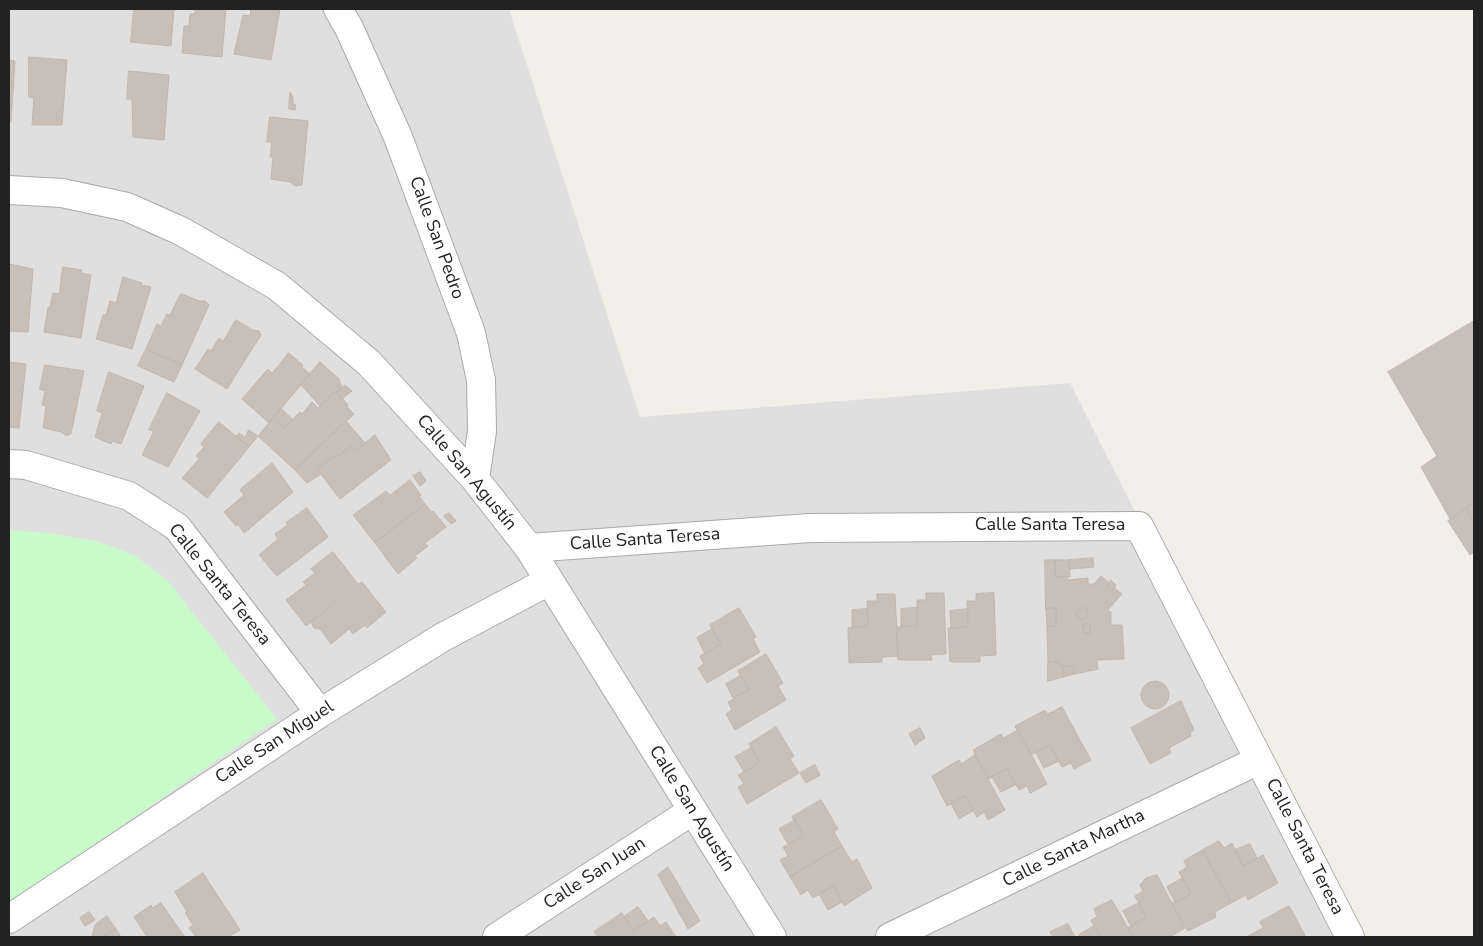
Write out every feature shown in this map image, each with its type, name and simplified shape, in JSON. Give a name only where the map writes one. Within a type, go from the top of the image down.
[{"type":"street","name":"Calle San Pedro","points":[[338,9],[398,137],[471,333],[481,380],[482,431],[475,479]]},
{"type":"street","name":"Calle San Agustín","points":[[9,190],[62,193],[126,207],[181,231],[277,286],[369,363],[475,479],[529,548],[772,937]]},
{"type":"street","name":"Calle Santa Teresa","points":[[9,464],[26,465],[129,496],[176,527],[320,713]]},
{"type":"street","name":"Calle Santa Teresa","points":[[529,548],[810,528],[1139,526],[1350,937]]},
{"type":"street","name":"Calle San Miguel","points":[[9,919],[320,713],[443,637],[549,581]]},
{"type":"street","name":"Calle Santa Martha","points":[[890,937],[1259,760]]},
{"type":"street","name":"Calle San Juan","points":[[497,937],[692,811]]},
{"type":"shaded area","points":[[9,9],[509,9],[640,417],[1070,383],[1349,937],[9,937]]},
{"type":"green space","points":[[9,530],[48,533],[100,542],[136,556],[167,580],[277,719],[9,903]]},
{"type":"building","points":[[134,9],[174,9],[171,46],[131,42]]},
{"type":"building","points":[[195,9],[226,9],[222,57],[182,53],[184,26],[189,26],[190,14],[195,14]]},
{"type":"building","points":[[251,9],[280,9],[271,60],[234,54],[243,15],[250,16]]},
{"type":"building","points":[[29,57],[67,60],[62,125],[32,125],[34,98],[29,97]]},
{"type":"building","points":[[9,60],[15,61],[11,122],[9,121]]},
{"type":"building","points":[[129,71],[169,75],[164,140],[133,137],[132,99],[127,99]]},
{"type":"building","points":[[290,92],[293,97],[293,104],[296,105],[295,110],[289,109]]},
{"type":"building","points":[[270,117],[308,121],[302,185],[295,186],[290,182],[271,179],[273,157],[270,157],[272,142],[267,142]]},
{"type":"building","points":[[9,264],[33,269],[28,332],[9,331]]},
{"type":"building","points":[[63,267],[82,270],[81,273],[91,275],[81,338],[44,332],[48,307],[50,307],[53,293],[59,294]]},
{"type":"building","points":[[123,277],[151,287],[132,349],[96,339],[103,315],[106,315],[110,301],[116,303]]},
{"type":"building","points":[[182,294],[199,301],[205,301],[209,305],[182,365],[146,349],[157,324],[161,326],[167,314],[170,315]]},
{"type":"building","points":[[236,320],[253,330],[259,331],[261,335],[227,389],[195,369],[208,349],[211,351],[219,338],[223,341]]},
{"type":"building","points":[[1474,321],[1474,503],[1450,519],[1421,467],[1437,456],[1388,372]]},
{"type":"building","points":[[146,349],[182,365],[174,382],[138,366]]},
{"type":"building","points":[[289,353],[310,374],[269,423],[242,399],[268,369],[272,373]]},
{"type":"building","points":[[9,362],[26,364],[19,428],[9,427]]},
{"type":"building","points":[[320,362],[339,379],[342,388],[320,406],[301,385]]},
{"type":"building","points":[[45,365],[84,371],[71,434],[66,436],[62,432],[43,428],[46,406],[42,405],[45,391],[40,389]]},
{"type":"building","points":[[109,372],[144,386],[121,444],[112,441],[111,444],[95,437],[102,413],[97,411]]},
{"type":"building","points":[[345,385],[352,391],[342,399],[337,393]]},
{"type":"building","points":[[336,391],[354,414],[295,470],[258,436],[274,417],[284,428],[300,412],[302,414],[312,402],[318,408]]},
{"type":"building","points":[[167,393],[200,411],[168,467],[142,455],[154,431],[149,430]]},
{"type":"building","points":[[281,408],[292,419],[284,428],[274,417]]},
{"type":"building","points":[[346,421],[365,443],[355,451],[351,446],[339,456],[337,454],[317,469],[321,474],[307,483],[295,470]]},
{"type":"building","points":[[219,422],[249,447],[207,498],[182,478],[199,459],[196,456],[204,447],[201,444]]},
{"type":"building","points":[[249,430],[258,436],[249,447],[236,437],[239,433],[245,437]]},
{"type":"building","points":[[375,435],[391,460],[340,499],[317,469],[337,454],[339,456],[351,446],[355,451]]},
{"type":"building","points":[[272,463],[293,492],[244,533],[238,524],[236,526],[224,512],[244,495],[240,490]]},
{"type":"building","points":[[420,472],[426,481],[420,486],[413,476]]},
{"type":"building","points":[[410,480],[425,504],[375,543],[353,515],[386,491],[390,495]]},
{"type":"building","points":[[1474,503],[1474,523],[1466,508]]},
{"type":"building","points":[[425,504],[446,527],[425,543],[428,546],[415,556],[417,558],[398,574],[375,543]]},
{"type":"building","points":[[307,508],[328,537],[277,576],[259,555],[278,539],[275,534],[288,525],[286,523]]},
{"type":"building","points":[[1466,508],[1474,523],[1474,552],[1470,555],[1448,521]]},
{"type":"building","points":[[449,513],[456,521],[451,524],[444,516]]},
{"type":"building","points":[[333,552],[358,584],[306,626],[286,600],[306,585],[303,582],[315,573],[311,569]]},
{"type":"building","points":[[1093,558],[1094,567],[1070,569],[1069,560]]},
{"type":"building","points":[[1045,560],[1055,560],[1056,577],[1067,577],[1068,580],[1088,578],[1088,584],[1094,584],[1101,576],[1109,583],[1107,586],[1112,591],[1114,588],[1122,594],[1107,611],[1111,612],[1111,625],[1122,625],[1124,659],[1097,660],[1098,669],[1074,674],[1074,666],[1059,666],[1059,662],[1048,662],[1047,626],[1056,626],[1056,608],[1046,609]],"holes":[[[1079,608],[1085,608],[1088,611],[1088,615],[1085,618],[1077,617],[1076,613]],[[1083,624],[1090,624],[1090,633],[1084,633]]]},
{"type":"building","points":[[1055,560],[1069,560],[1070,577],[1056,577]]},
{"type":"building","points":[[1111,580],[1116,585],[1112,591],[1107,586]]},
{"type":"building","points":[[362,582],[386,612],[367,628],[365,625],[353,634],[349,629],[331,644],[320,629],[314,628],[311,622]]},
{"type":"building","points":[[926,593],[944,593],[946,654],[931,655],[932,660],[898,660],[896,627],[917,626],[917,600],[926,600]]},
{"type":"building","points":[[994,593],[996,655],[980,656],[980,662],[950,662],[948,628],[968,627],[967,601],[976,601],[976,594]]},
{"type":"building","points":[[877,594],[895,594],[898,656],[882,657],[882,662],[849,663],[848,628],[868,626],[867,601],[877,601]]},
{"type":"building","points":[[1080,607],[1084,607],[1088,613],[1084,619],[1080,619],[1076,615],[1076,611]]},
{"type":"building","points":[[739,608],[756,637],[753,639],[760,652],[707,683],[698,668],[704,664],[700,656],[721,644],[710,625]]},
{"type":"building","points":[[917,608],[917,626],[901,626],[901,609]]},
{"type":"building","points":[[1056,608],[1056,626],[1047,626],[1046,609]]},
{"type":"building","points":[[867,609],[868,626],[852,627],[852,610]]},
{"type":"building","points":[[968,609],[968,627],[951,628],[950,611]]},
{"type":"building","points":[[1083,624],[1090,624],[1090,633],[1084,633]]},
{"type":"building","points":[[712,629],[721,644],[705,654],[697,638]]},
{"type":"building","points":[[766,654],[783,683],[778,686],[786,700],[735,730],[726,714],[732,710],[728,702],[749,690],[738,671]]},
{"type":"building","points":[[1048,662],[1059,662],[1059,666],[1063,666],[1063,677],[1048,681]]},
{"type":"building","points":[[1063,666],[1074,666],[1074,674],[1063,677]]},
{"type":"building","points":[[740,676],[749,690],[733,698],[726,684]]},
{"type":"building","points":[[1155,681],[1165,685],[1169,695],[1165,705],[1155,709],[1145,705],[1141,695],[1145,685]]},
{"type":"building","points":[[1181,701],[1194,730],[1190,733],[1191,736],[1169,748],[1171,753],[1150,764],[1131,728]]},
{"type":"building","points":[[1062,707],[1091,760],[1074,769],[1071,763],[1062,767],[1050,745],[1031,755],[1015,726],[1045,710],[1047,714]]},
{"type":"building","points":[[776,727],[794,756],[790,759],[799,773],[747,804],[738,787],[744,784],[738,775],[760,762],[749,744]]},
{"type":"building","points":[[920,728],[925,738],[915,745],[909,734]]},
{"type":"building","points":[[1018,730],[1047,784],[1030,793],[1027,786],[1019,790],[1007,769],[989,779],[973,750],[1001,734],[1003,738]]},
{"type":"building","points":[[1050,745],[1059,761],[1044,768],[1036,753]]},
{"type":"building","points":[[751,748],[760,762],[744,772],[735,757]]},
{"type":"building","points":[[975,755],[1005,810],[988,820],[984,812],[977,817],[965,796],[947,806],[932,776],[959,760],[961,764]]},
{"type":"building","points":[[815,765],[820,775],[806,783],[800,773]]},
{"type":"building","points":[[1007,769],[1015,785],[1001,792],[992,777]]},
{"type":"building","points":[[965,796],[973,811],[959,819],[951,804]]},
{"type":"building","points":[[821,800],[838,829],[834,832],[842,846],[790,877],[780,860],[788,856],[783,847],[804,836],[792,817]]},
{"type":"building","points":[[795,820],[804,836],[788,844],[779,829]]},
{"type":"building","points":[[1219,841],[1224,848],[1232,843],[1243,866],[1263,855],[1278,883],[1248,900],[1246,895],[1231,903],[1203,850]]},
{"type":"building","points":[[1250,844],[1257,858],[1243,866],[1235,850]]},
{"type":"building","points":[[842,846],[852,862],[857,859],[872,888],[844,906],[834,886],[813,898],[808,890],[801,895],[790,877]]},
{"type":"building","points":[[1203,850],[1231,903],[1215,912],[1216,917],[1188,931],[1172,903],[1191,894],[1179,872],[1187,867],[1184,861]]},
{"type":"building","points":[[668,867],[700,921],[688,929],[658,875]]},
{"type":"building","points":[[203,873],[240,930],[228,937],[196,937],[189,928],[193,925],[175,892]]},
{"type":"building","points":[[1157,875],[1185,928],[1170,937],[1133,937],[1128,928],[1146,917],[1135,896],[1143,891],[1140,885],[1146,878]]},
{"type":"building","points":[[1183,878],[1191,894],[1175,902],[1167,887]]},
{"type":"building","points":[[834,886],[842,902],[828,910],[819,894]]},
{"type":"building","points":[[1112,900],[1133,937],[1100,937],[1091,920],[1097,917],[1094,909]]},
{"type":"building","points":[[161,903],[185,937],[147,937],[134,917],[151,905],[152,908]]},
{"type":"building","points":[[1139,903],[1146,917],[1131,926],[1123,911]]},
{"type":"building","points":[[1289,906],[1305,935],[1301,937],[1248,936],[1263,928],[1260,922]]},
{"type":"building","points":[[638,907],[648,921],[633,931],[624,917]]},
{"type":"building","points":[[89,912],[95,920],[85,926],[80,918]]},
{"type":"building","points":[[622,913],[633,931],[654,917],[660,926],[666,922],[676,937],[598,937],[594,932]]},
{"type":"building","points":[[107,916],[116,929],[103,937],[92,937],[95,925]]},
{"type":"building","points":[[1068,924],[1075,937],[1053,937],[1050,932]]},
{"type":"building","points":[[1094,926],[1100,937],[1080,937],[1079,935]]},
{"type":"building","points":[[116,929],[121,937],[103,937]]}]
